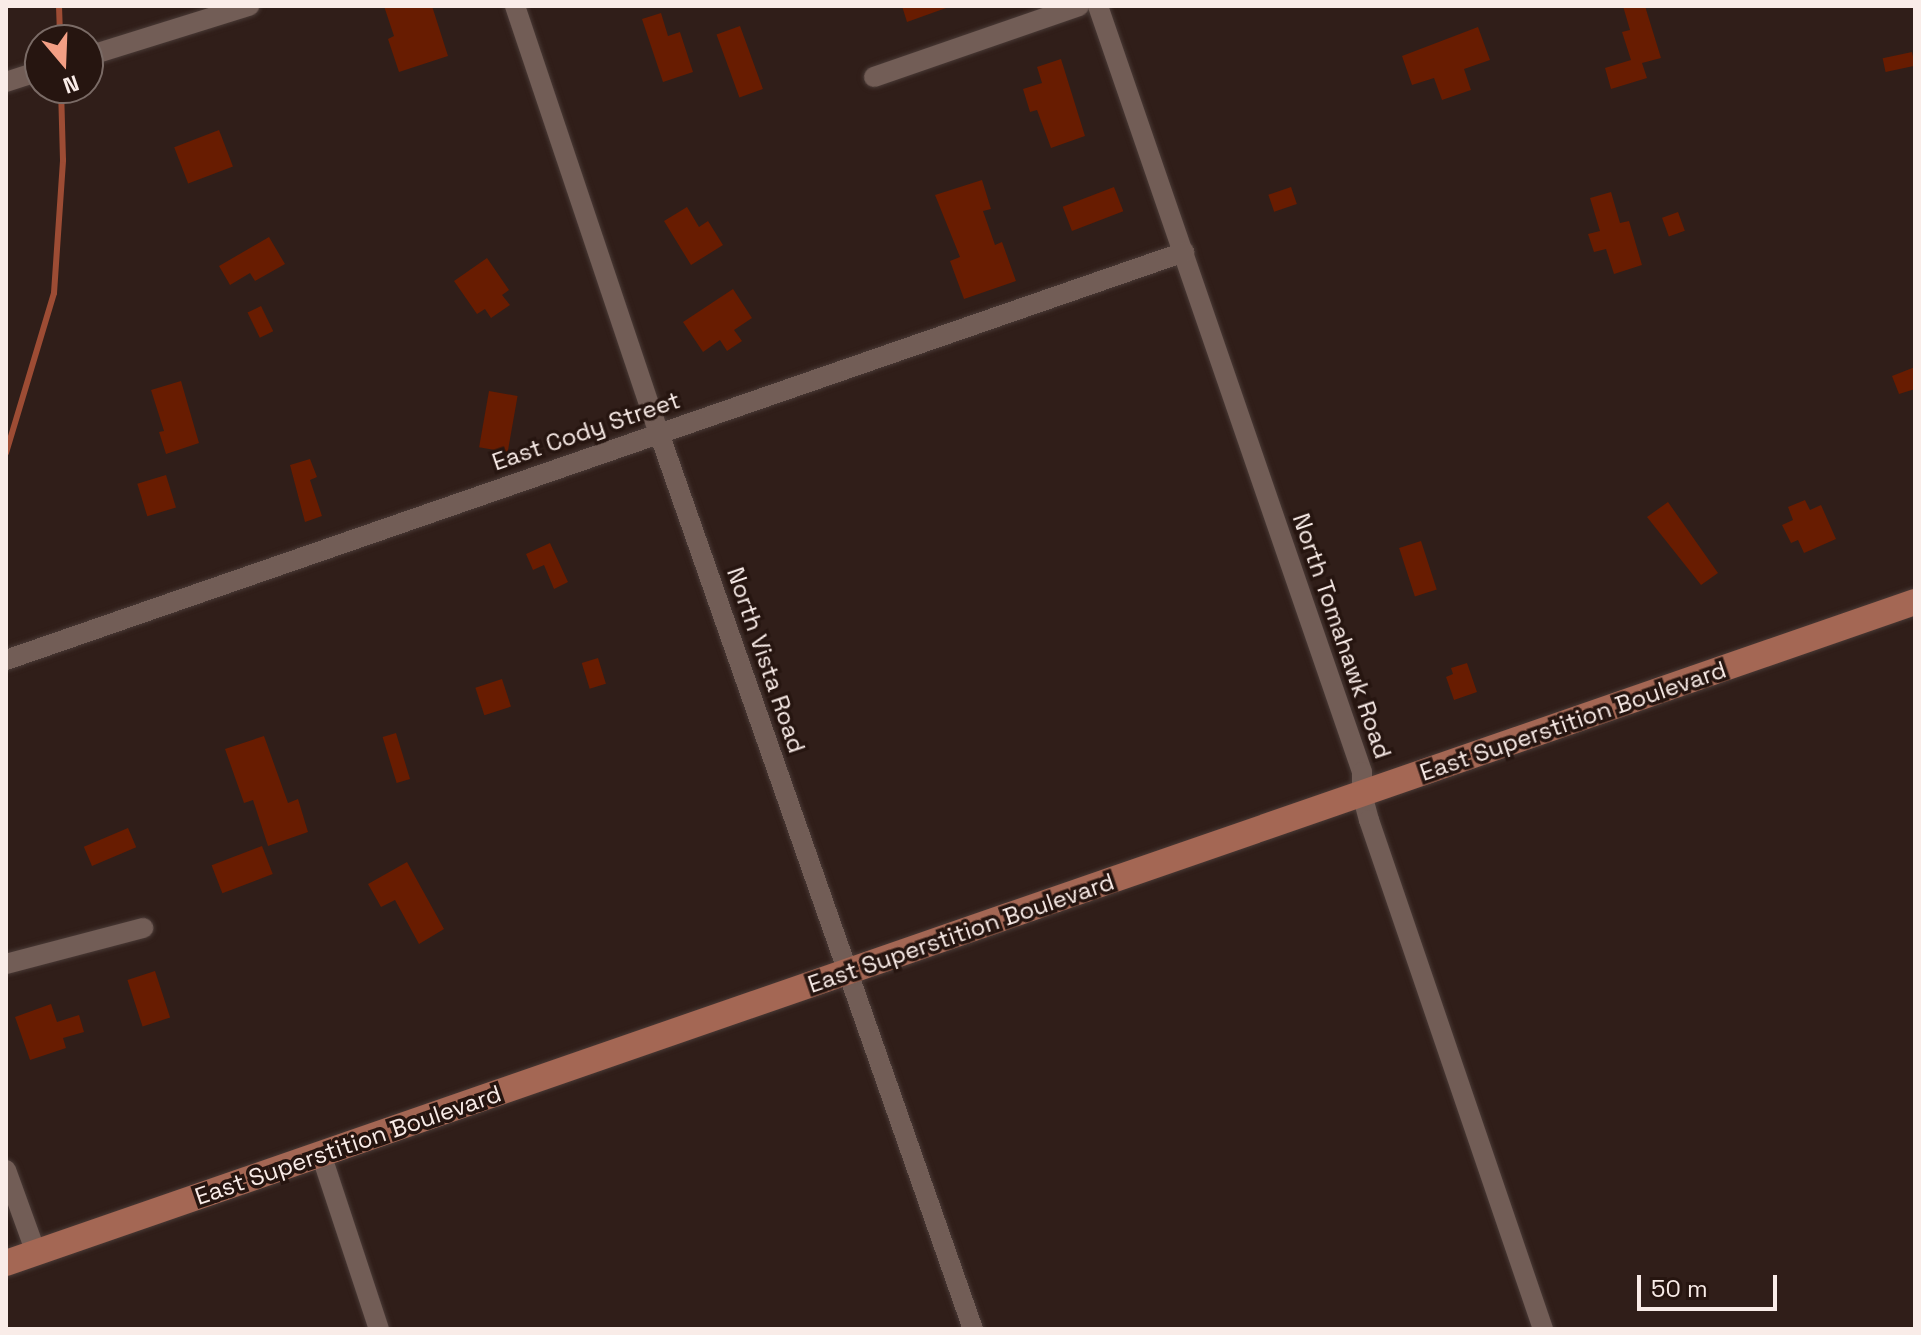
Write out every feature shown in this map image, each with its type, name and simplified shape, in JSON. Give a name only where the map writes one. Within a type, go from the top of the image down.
[{"type":"main road","name":"East Superstition Boulevard","points":[[6,1263],[1915,602]]},
{"type":"street","points":[[104,51],[249,6]]},
{"type":"street","name":"North Vista Road","points":[[515,6],[659,433],[973,1329]]},
{"type":"street","points":[[874,77],[1079,6]]},
{"type":"street","name":"North Tomahawk Road","points":[[1098,6],[1362,772],[1362,794],[1543,1329]]},
{"type":"street","name":"East Cody Street","points":[[6,660],[1184,252]]},
{"type":"street","points":[[6,964],[143,928]]},
{"type":"street","points":[[321,1154],[379,1329]]},
{"type":"street","points":[[6,1170],[36,1253]]},
{"type":"building","points":[[384,6],[432,6],[448,56],[399,72],[388,39],[394,36]]},
{"type":"building","points":[[902,6],[946,6],[946,8],[907,22]]},
{"type":"building","points":[[1623,6],[1645,6],[1661,58],[1642,63],[1647,78],[1611,89],[1605,68],[1631,60],[1622,32],[1630,30]]},
{"type":"building","points":[[661,13],[668,36],[680,32],[693,72],[663,82],[642,19]]},
{"type":"building","points":[[740,26],[763,89],[739,98],[717,35]]},
{"type":"building","points":[[1478,27],[1490,60],[1464,69],[1471,90],[1442,100],[1434,78],[1412,85],[1402,56]]},
{"type":"building","points":[[1912,52],[1915,66],[1886,72],[1883,58]]},
{"type":"building","points":[[1061,59],[1085,136],[1051,148],[1037,110],[1030,112],[1023,89],[1042,83],[1037,67]]},
{"type":"building","points":[[219,130],[233,166],[188,184],[174,147]]},
{"type":"building","points":[[982,180],[991,209],[983,211],[995,245],[1002,242],[1016,281],[964,299],[950,261],[960,257],[935,195]]},
{"type":"building","points":[[1114,187],[1123,211],[1072,231],[1063,207]]},
{"type":"building","points":[[1291,187],[1297,204],[1274,212],[1268,195]]},
{"type":"building","points":[[1611,192],[1620,223],[1629,221],[1642,265],[1614,274],[1606,249],[1594,252],[1588,234],[1600,231],[1590,198]]},
{"type":"building","points":[[687,207],[699,227],[708,221],[723,245],[691,265],[664,221]]},
{"type":"building","points":[[1678,212],[1685,231],[1669,237],[1662,218]]},
{"type":"building","points":[[269,237],[285,264],[255,281],[250,273],[230,285],[219,266]]},
{"type":"building","points":[[487,258],[509,290],[502,295],[510,305],[491,318],[485,309],[477,314],[454,281]]},
{"type":"building","points":[[733,289],[752,318],[734,330],[742,341],[727,351],[720,340],[703,352],[683,322]]},
{"type":"building","points":[[261,306],[273,331],[260,338],[248,313]]},
{"type":"building","points":[[1915,367],[1915,389],[1899,394],[1892,376]]},
{"type":"building","points":[[181,381],[199,443],[166,454],[159,432],[164,431],[151,390]]},
{"type":"building","points":[[489,391],[518,396],[508,452],[479,447]]},
{"type":"building","points":[[310,459],[317,477],[310,480],[322,516],[305,522],[290,465]]},
{"type":"building","points":[[166,475],[176,508],[147,516],[137,484]]},
{"type":"building","points":[[1805,500],[1810,510],[1821,505],[1836,539],[1804,553],[1798,540],[1791,543],[1782,525],[1793,520],[1788,507]]},
{"type":"building","points":[[1668,502],[1718,573],[1701,585],[1647,517]]},
{"type":"building","points":[[1421,541],[1437,590],[1415,597],[1399,548]]},
{"type":"building","points":[[550,543],[568,582],[554,589],[544,565],[533,570],[526,554]]},
{"type":"building","points":[[598,658],[606,684],[590,689],[582,663]]},
{"type":"building","points":[[1467,663],[1477,692],[1454,700],[1446,677],[1453,674],[1451,668]]},
{"type":"building","points":[[502,679],[511,707],[484,715],[475,688]]},
{"type":"building","points":[[396,733],[410,779],[397,783],[383,737]]},
{"type":"building","points":[[264,736],[288,803],[298,799],[308,832],[268,846],[253,800],[244,803],[225,749]]},
{"type":"building","points":[[128,828],[136,847],[92,866],[84,847]]},
{"type":"building","points":[[262,846],[273,874],[222,893],[212,865]]},
{"type":"building","points":[[407,862],[444,929],[419,944],[395,900],[381,907],[368,884]]},
{"type":"building","points":[[155,971],[170,1018],[143,1027],[127,980]]},
{"type":"building","points":[[51,1004],[57,1022],[79,1015],[84,1032],[63,1038],[66,1048],[30,1060],[15,1017]]},
{"type":"waterway","points":[[59,6],[60,24]]},
{"type":"waterway","points":[[6,453],[54,293],[63,160],[61,104]]}]
